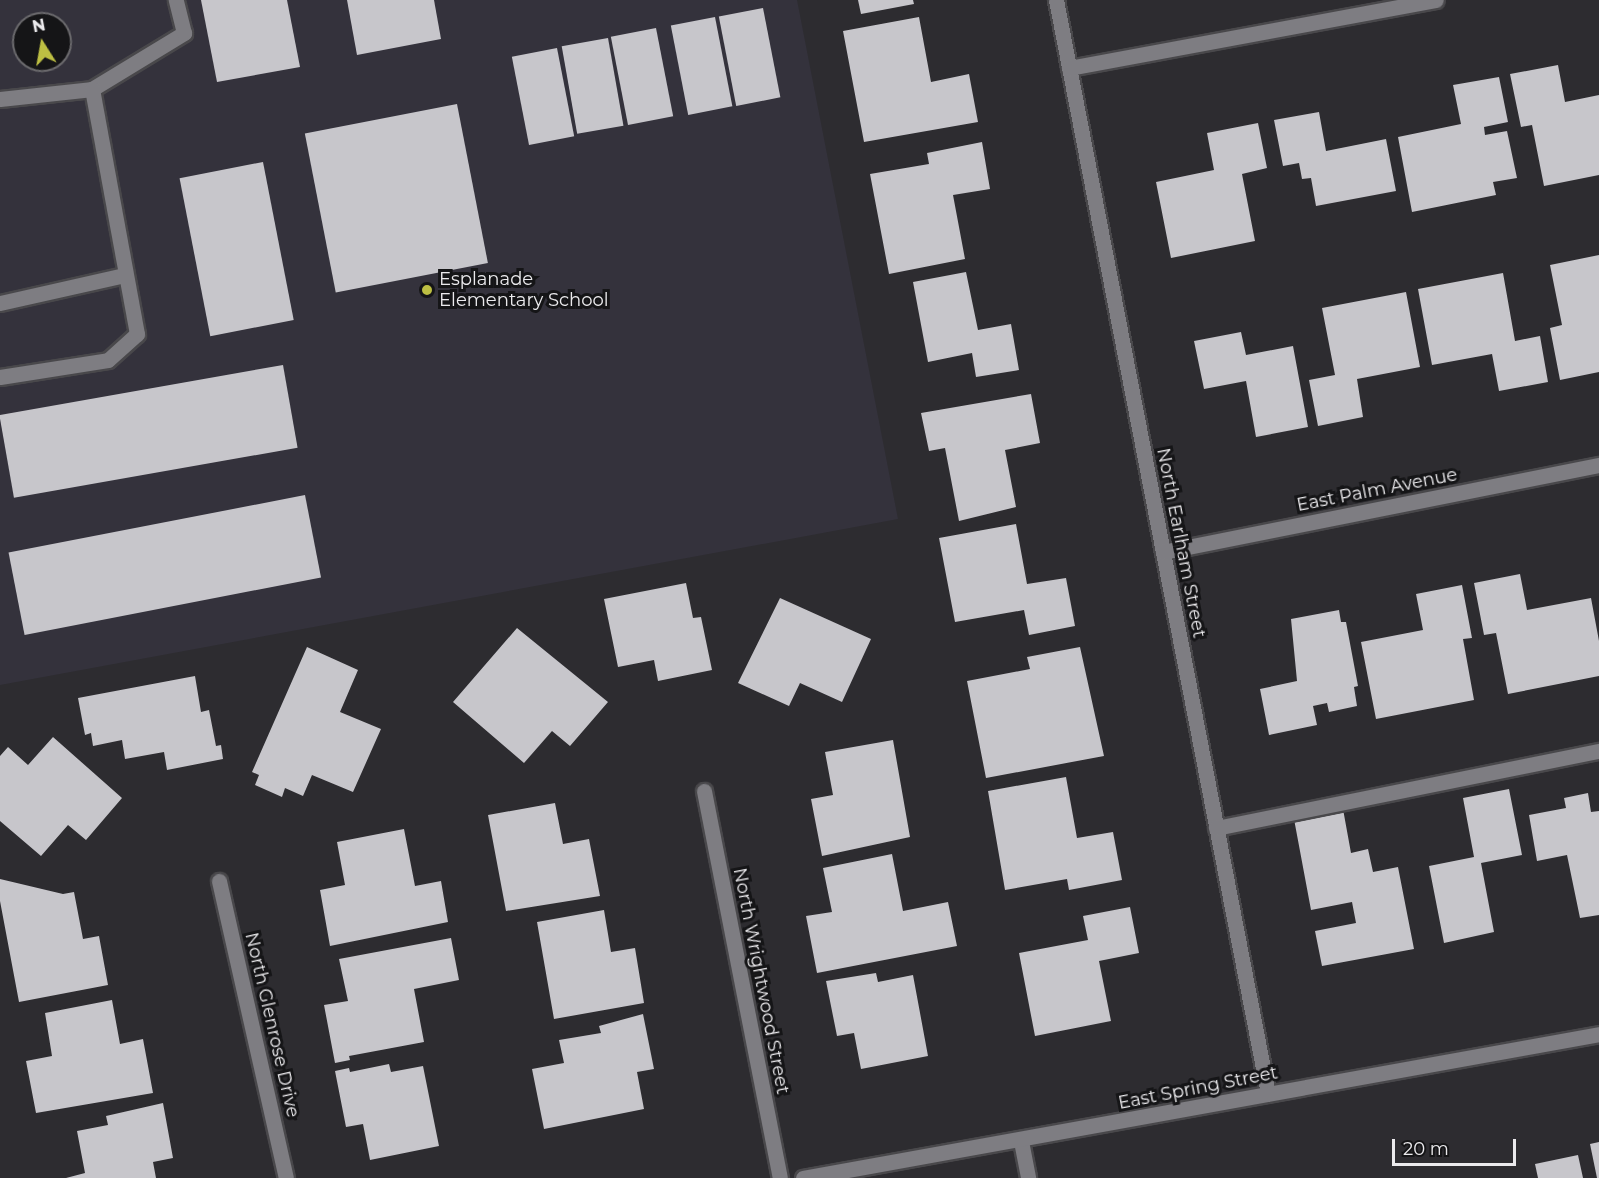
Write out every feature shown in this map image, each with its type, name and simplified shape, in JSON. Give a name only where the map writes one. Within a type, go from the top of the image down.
[{"type":"street","points":[[0,99],[92,89],[184,33],[176,0]]},
{"type":"street","name":"North Earlham Street","points":[[1056,0],[1268,1094]]},
{"type":"street","points":[[1069,68],[1436,0]]},
{"type":"street","points":[[0,377],[108,360],[137,334],[124,275],[92,89]]},
{"type":"street","points":[[0,303],[124,275]]},
{"type":"street","name":"East Palm Avenue","points":[[1163,552],[1599,465]]},
{"type":"street","points":[[1216,828],[1599,751]]},
{"type":"street","name":"North Wrightwood Street","points":[[704,791],[780,1178]]},
{"type":"street","name":"North Glenrose Drive","points":[[219,881],[286,1178]]},
{"type":"street","name":"East Spring Street","points":[[803,1178],[1021,1141],[1599,1034]]},
{"type":"street","points":[[1021,1141],[1028,1178]]},
{"type":"shaded area","name":"Esplanade Elementary School","points":[[0,0],[797,0],[898,519],[0,685]]},
{"type":"building","points":[[201,0],[287,0],[300,67],[217,82]]},
{"type":"building","points":[[347,0],[434,0],[441,39],[357,55]]},
{"type":"building","points":[[858,0],[913,0],[914,4],[861,14]]},
{"type":"building","points":[[763,8],[780,97],[736,106],[719,17]]},
{"type":"building","points":[[715,17],[732,106],[688,115],[671,26]]},
{"type":"building","points":[[919,17],[931,82],[969,74],[978,122],[864,142],[843,31]]},
{"type":"building","points":[[656,28],[673,116],[628,125],[611,37]]},
{"type":"building","points":[[608,38],[623,126],[577,134],[562,46]]},
{"type":"building","points":[[557,48],[574,136],[529,145],[512,57]]},
{"type":"building","points":[[1558,65],[1565,102],[1599,95],[1599,175],[1544,186],[1532,125],[1521,127],[1510,74]]},
{"type":"building","points":[[1499,77],[1508,122],[1484,127],[1485,135],[1507,131],[1517,178],[1493,182],[1496,195],[1412,212],[1398,137],[1461,124],[1453,85]]},
{"type":"building","points":[[457,104],[488,263],[336,293],[305,134]]},
{"type":"building","points":[[1319,112],[1326,151],[1386,139],[1396,191],[1316,206],[1311,178],[1302,179],[1299,163],[1283,166],[1274,120]]},
{"type":"building","points":[[1258,123],[1267,168],[1242,174],[1255,241],[1171,258],[1156,182],[1214,170],[1207,133]]},
{"type":"building","points":[[982,142],[990,189],[953,195],[965,259],[889,274],[870,174],[929,164],[927,153]]},
{"type":"building","points":[[263,162],[294,320],[210,336],[180,178]]},
{"type":"building","points":[[1599,255],[1599,372],[1560,380],[1550,328],[1562,325],[1550,265]]},
{"type":"building","points":[[966,272],[978,330],[1011,324],[1019,370],[976,377],[972,353],[928,362],[913,282]]},
{"type":"building","points":[[1503,273],[1515,341],[1540,336],[1548,382],[1499,391],[1492,354],[1432,365],[1418,289]]},
{"type":"building","points":[[1406,292],[1420,367],[1357,379],[1363,417],[1318,426],[1309,380],[1335,375],[1322,308]]},
{"type":"building","points":[[1241,332],[1246,355],[1293,346],[1308,427],[1256,437],[1246,381],[1204,389],[1194,341]]},
{"type":"building","points":[[283,365],[298,448],[14,498],[0,415]]},
{"type":"building","points":[[1031,394],[1040,443],[1005,450],[1016,507],[959,521],[945,448],[929,451],[921,413]]},
{"type":"building","points":[[305,495],[321,577],[25,635],[9,553]]},
{"type":"building","points":[[1016,524],[1027,584],[1066,578],[1075,626],[1029,635],[1024,610],[955,622],[939,538]]},
{"type":"building","points":[[1520,574],[1527,610],[1591,598],[1599,641],[1599,676],[1508,694],[1496,633],[1484,635],[1474,583]]},
{"type":"building","points":[[686,583],[693,618],[701,617],[712,670],[658,681],[654,660],[618,667],[604,599]]},
{"type":"building","points":[[1462,585],[1472,638],[1463,639],[1474,700],[1376,719],[1361,642],[1423,630],[1416,594]]},
{"type":"building","points":[[780,598],[871,639],[842,702],[800,683],[789,706],[738,683]]},
{"type":"building","points":[[1339,610],[1341,622],[1346,622],[1358,686],[1354,687],[1357,706],[1329,712],[1327,703],[1313,706],[1317,725],[1269,735],[1260,689],[1297,681],[1291,619]]},
{"type":"building","points":[[517,628],[608,702],[570,746],[552,731],[524,763],[453,702]]},
{"type":"building","points":[[307,647],[358,670],[340,712],[381,729],[353,792],[312,775],[303,796],[285,788],[282,797],[255,785],[259,775],[252,772]]},
{"type":"building","points":[[1080,647],[1104,756],[986,778],[967,681],[1030,669],[1027,657]]},
{"type":"building","points":[[195,676],[201,712],[209,710],[216,746],[221,745],[223,759],[167,770],[164,752],[125,759],[122,740],[93,746],[91,733],[85,735],[78,698]]},
{"type":"building","points":[[53,737],[122,798],[86,840],[68,825],[41,856],[0,821],[0,756],[8,747],[28,765]]},
{"type":"building","points":[[893,740],[910,837],[822,856],[811,799],[833,795],[825,752]]},
{"type":"building","points":[[1066,777],[1077,838],[1113,832],[1122,880],[1069,890],[1067,879],[1005,890],[988,791]]},
{"type":"building","points":[[1509,789],[1522,855],[1481,863],[1494,932],[1444,943],[1429,866],[1474,857],[1463,798]]},
{"type":"building","points":[[1588,793],[1591,812],[1599,811],[1599,915],[1580,918],[1567,855],[1537,861],[1529,815],[1566,808],[1564,798]]},
{"type":"building","points":[[555,803],[563,844],[589,839],[600,896],[506,911],[488,815]]},
{"type":"building","points":[[1343,809],[1351,853],[1368,849],[1373,872],[1398,867],[1414,949],[1322,966],[1315,931],[1356,923],[1352,902],[1311,910],[1294,819]]},
{"type":"building","points":[[404,829],[415,886],[441,881],[448,922],[330,946],[320,890],[345,885],[337,842]]},
{"type":"building","points":[[892,854],[903,911],[948,902],[957,946],[817,973],[806,916],[832,912],[823,868]]},
{"type":"building","points":[[0,879],[63,894],[74,892],[83,939],[99,936],[108,985],[19,1002],[0,901]]},
{"type":"building","points":[[1130,907],[1139,953],[1099,961],[1111,1021],[1035,1036],[1019,953],[1088,940],[1083,916]]},
{"type":"building","points":[[604,910],[611,952],[635,948],[644,1003],[554,1019],[537,922]]},
{"type":"building","points":[[451,938],[459,980],[414,989],[424,1042],[349,1056],[350,1060],[335,1063],[324,1005],[348,1001],[339,959]]},
{"type":"building","points":[[876,973],[878,982],[913,975],[928,1056],[861,1069],[854,1033],[837,1036],[826,981]]},
{"type":"building","points":[[112,1000],[120,1044],[143,1039],[153,1093],[36,1113],[26,1061],[52,1056],[45,1013]]},
{"type":"building","points":[[643,1014],[654,1069],[637,1072],[644,1109],[544,1129],[532,1069],[564,1063],[559,1040],[601,1033],[599,1026]]},
{"type":"building","points":[[389,1064],[391,1072],[423,1066],[439,1146],[370,1160],[363,1124],[346,1127],[335,1071],[349,1068],[350,1072]]},
{"type":"building","points":[[163,1103],[173,1158],[153,1162],[156,1178],[66,1178],[85,1173],[77,1131],[108,1125],[106,1116]]},
{"type":"building","points":[[1599,1142],[1599,1178],[1597,1178],[1590,1144]]},
{"type":"building","points":[[1578,1155],[1583,1178],[1538,1178],[1535,1164]]},
{"type":"place","name":"Esplanade Elementary School","points":[[427,290]]}]
